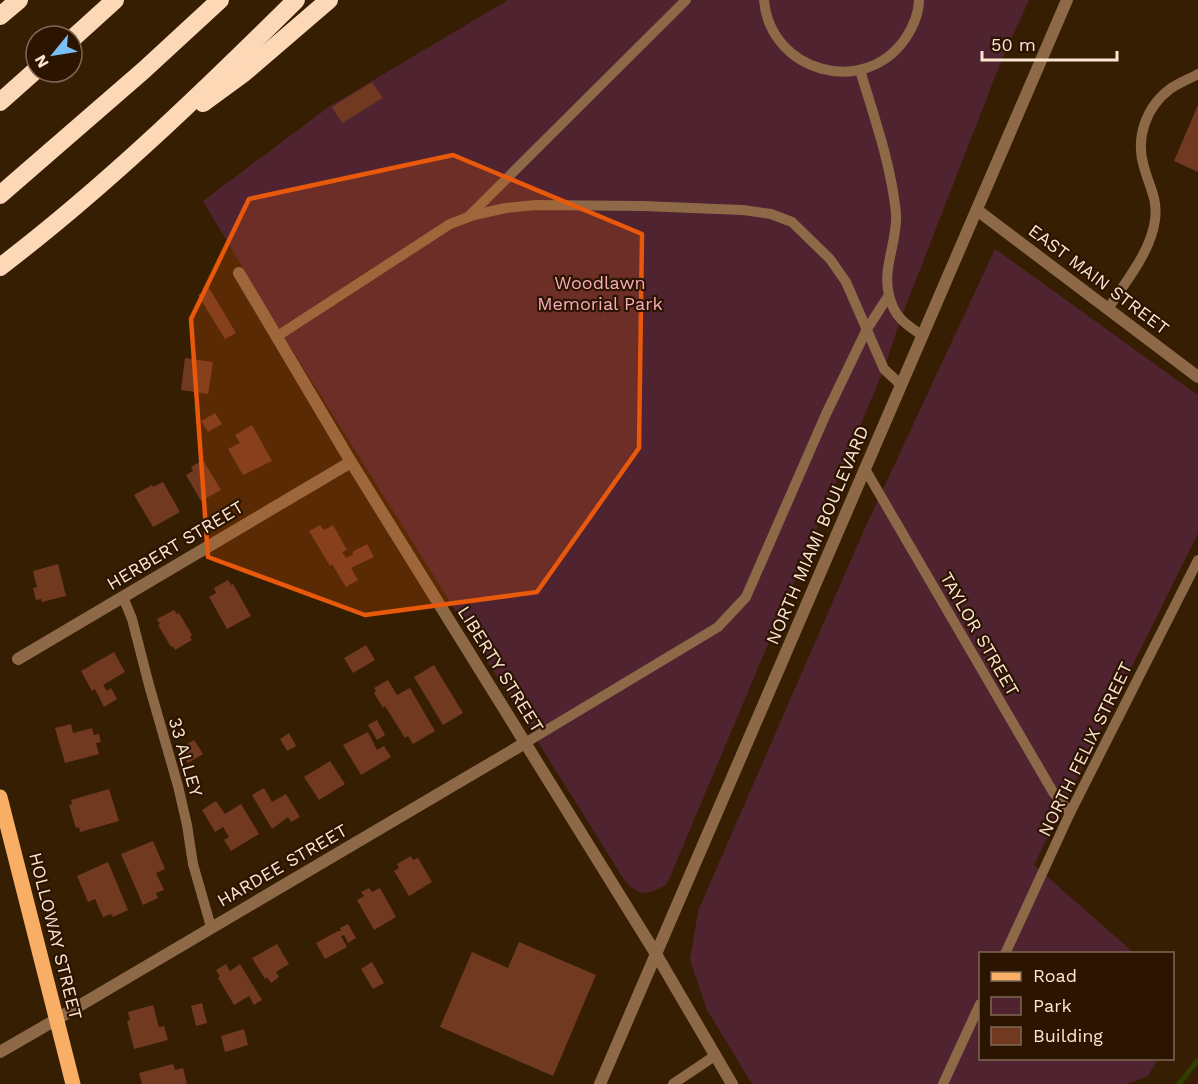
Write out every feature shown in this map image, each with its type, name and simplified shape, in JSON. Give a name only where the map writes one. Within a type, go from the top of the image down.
[{"type":"highway","points":[[0,16],[19,0]]},
{"type":"highway","points":[[84,28],[116,0]]},
{"type":"highway","points":[[0,195],[144,70],[220,0]]},
{"type":"highway","points":[[0,267],[145,144],[296,0]]},
{"type":"highway","points":[[145,144],[244,73],[329,0]]},
{"type":"highway","points":[[0,102],[24,81]]},
{"type":"main road","name":"HOLLOWAY STREET","points":[[0,797],[73,1084]]},
{"type":"street","name":"NORTH MIAMI BOULEVARD","points":[[603,1083],[656,954],[1066,0]]},
{"type":"street","name":"EAST MAIN STREET","points":[[977,210],[1198,377]]},
{"type":"street","name":"LIBERTY STREET","points":[[238,273],[351,462],[656,954],[732,1084]]},
{"type":"street","name":"HERBERT STREET","points":[[18,659],[351,462]]},
{"type":"street","name":"HARDEE STREET","points":[[0,1052],[525,743]]},
{"type":"lane","points":[[469,216],[686,0]]},
{"type":"lane","points":[[764,0],[767,18],[772,29],[787,50],[808,64],[830,71],[860,70],[891,55],[911,31],[919,0]]},
{"type":"lane","points":[[860,70],[888,166],[896,215],[894,238],[887,267],[889,295],[900,321],[923,336]]},
{"type":"lane","points":[[1108,309],[1143,254],[1155,222],[1156,200],[1143,166],[1140,144],[1145,122],[1159,98],[1172,87],[1198,74]]},
{"type":"lane","points":[[276,337],[450,224],[469,216],[506,208],[536,205],[720,209],[771,214],[792,222],[830,259],[846,282],[884,369],[901,385]]},
{"type":"lane","points":[[525,743],[718,627],[747,597],[826,414],[867,329],[889,295]]},
{"type":"lane","name":"TAYLOR STREET","points":[[865,469],[1053,792],[1070,813]]},
{"type":"lane","name":"NORTH FELIX STREET","points":[[1006,952],[1070,813],[1198,560]]},
{"type":"lane","name":"33 ALLEY","points":[[123,597],[132,619],[178,786],[193,864],[211,927]]},
{"type":"lane","points":[[943,1084],[979,1008]]},
{"type":"lane","points":[[673,1084],[716,1055]]},
{"type":"highlighted area","points":[[453,155],[642,234],[639,448],[537,592],[365,615],[208,557],[191,319],[249,199]]},
{"type":"green space","name":"Woodlawn Memorial Park","points":[[508,0],[1029,0],[1002,59],[900,321],[884,369],[667,884],[645,893],[635,890],[625,881],[279,329],[203,201],[330,106]]},
{"type":"green space","points":[[995,249],[1198,395],[1198,533],[1034,865],[1133,952],[979,952],[979,1060],[1157,1060],[1148,1076],[1127,1084],[752,1084],[707,1010],[690,960],[698,911],[864,530]]},
{"type":"building","points":[[372,82],[383,98],[342,123],[332,107]]},
{"type":"building","points":[[1198,105],[1198,172],[1174,161]]},
{"type":"building","points":[[209,288],[236,333],[225,339],[198,295]]},
{"type":"building","points":[[185,358],[213,362],[208,394],[181,390]]},
{"type":"building","points":[[215,413],[222,424],[208,432],[201,421]]},
{"type":"building","points":[[252,425],[272,461],[243,475],[228,449],[240,443],[235,435]]},
{"type":"building","points":[[203,460],[221,490],[201,501],[186,475],[193,471],[191,467]]},
{"type":"building","points":[[163,482],[180,512],[153,527],[134,495]]},
{"type":"building","points":[[320,525],[324,530],[333,525],[347,550],[342,552],[346,558],[367,544],[374,557],[351,568],[358,580],[346,587],[309,531]]},
{"type":"building","points":[[58,564],[66,596],[42,602],[41,599],[36,600],[33,588],[37,587],[33,571]]},
{"type":"building","points":[[228,580],[231,585],[233,584],[251,616],[227,629],[209,597],[216,593],[214,588]]},
{"type":"building","points":[[174,610],[177,614],[179,613],[192,635],[190,637],[192,640],[175,650],[158,625],[160,624],[157,619]]},
{"type":"building","points":[[366,645],[375,660],[353,673],[344,658]]},
{"type":"building","points":[[114,652],[125,672],[103,685],[107,691],[111,688],[117,699],[104,707],[95,689],[92,691],[81,671]]},
{"type":"building","points":[[434,665],[463,713],[443,725],[414,677]]},
{"type":"building","points":[[388,680],[397,695],[410,688],[435,731],[413,744],[408,736],[405,738],[374,693],[376,691],[374,688]]},
{"type":"building","points":[[377,720],[385,735],[377,740],[368,725]]},
{"type":"building","points":[[71,724],[73,733],[92,728],[94,735],[99,734],[101,742],[96,743],[99,754],[65,763],[55,728]]},
{"type":"building","points":[[368,732],[377,750],[384,746],[391,757],[361,775],[343,745]]},
{"type":"building","points":[[289,733],[296,746],[287,751],[280,739]]},
{"type":"building","points":[[194,740],[203,754],[188,763],[179,749]]},
{"type":"building","points":[[330,761],[345,784],[319,800],[304,777]]},
{"type":"building","points":[[264,788],[272,802],[286,794],[300,817],[291,822],[288,817],[272,829],[252,795]]},
{"type":"building","points":[[109,789],[119,821],[80,832],[79,827],[76,828],[69,805],[72,804],[71,800]]},
{"type":"building","points":[[216,801],[225,814],[241,804],[259,834],[231,851],[224,840],[229,837],[223,827],[215,832],[202,810]]},
{"type":"building","points":[[153,841],[165,869],[156,873],[164,890],[156,893],[158,898],[143,905],[121,854]]},
{"type":"building","points":[[411,856],[413,860],[418,858],[432,882],[409,896],[394,871],[399,868],[397,864]]},
{"type":"building","points":[[108,862],[128,910],[113,917],[111,914],[103,917],[95,899],[88,902],[77,876]]},
{"type":"building","points":[[369,888],[372,892],[380,888],[396,917],[374,930],[357,900],[364,896],[361,892]]},
{"type":"building","points":[[348,924],[356,938],[348,943],[344,935],[341,936],[347,947],[325,959],[316,943],[341,931],[340,928]]},
{"type":"building","points":[[519,942],[596,975],[553,1076],[440,1027],[472,952],[508,968]]},
{"type":"building","points":[[277,944],[289,964],[276,972],[279,977],[271,983],[267,977],[265,979],[252,958]]},
{"type":"building","points":[[372,962],[384,983],[373,989],[361,969]]},
{"type":"building","points":[[226,964],[230,971],[240,964],[262,1000],[254,1005],[249,996],[234,1005],[218,978],[220,976],[216,970]]},
{"type":"building","points":[[202,1003],[207,1023],[196,1026],[191,1006]]},
{"type":"building","points":[[153,1005],[159,1027],[164,1026],[168,1040],[134,1049],[127,1021],[130,1020],[128,1012]]},
{"type":"building","points":[[244,1029],[248,1045],[225,1052],[221,1036]]},
{"type":"building","points":[[173,1064],[175,1070],[183,1068],[187,1084],[142,1084],[139,1073]]},
{"type":"waterway","points":[[1179,1084],[1198,1060]]}]
